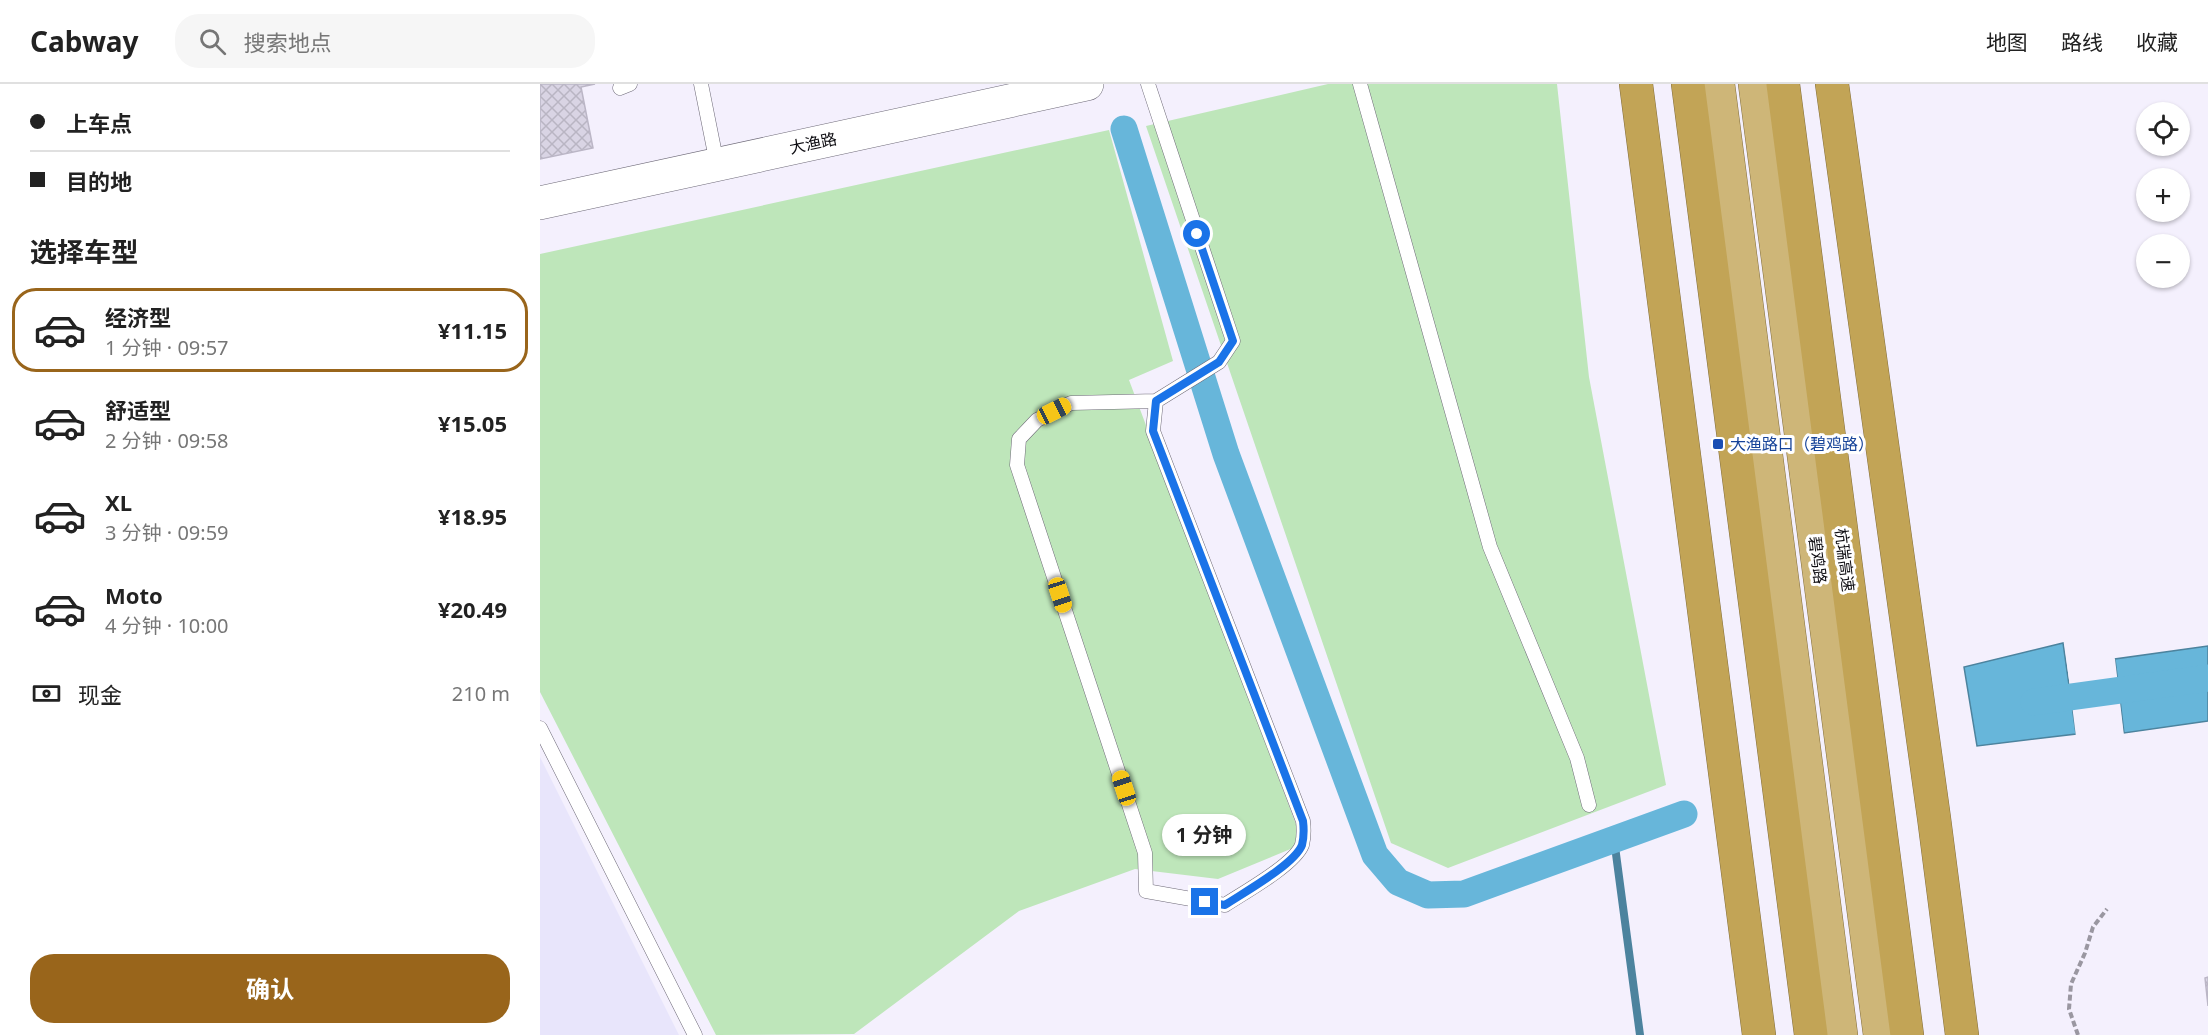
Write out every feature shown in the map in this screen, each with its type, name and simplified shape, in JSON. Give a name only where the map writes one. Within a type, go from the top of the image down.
[{"type":"highway","points":[[1636,84],[1759,1035]]},
{"type":"highway","points":[[1688,84],[1811,1035]]},
{"type":"highway","points":[[1718,84],[1841,1035]]},
{"type":"highway","name":"碧鸡路","points":[[1755,84],[1881,1035]]},
{"type":"highway","name":"杭瑞高速","points":[[1783,84],[1907,1035]]},
{"type":"highway","points":[[1832,84],[1962,1035]]},
{"type":"street","name":"大渔路","points":[[540,203],[1087,84]]},
{"type":"lane","points":[[701,84],[717,164]]},
{"type":"lane","points":[[1148,84],[1233,341],[1219,362],[1156,401],[1071,403],[1037,420],[1019,439],[1017,465],[1145,853],[1146,891],[1225,905],[1283,866],[1301,847],[1303,821],[1153,431],[1156,401]]},
{"type":"lane","points":[[1360,84],[1490,547],[1577,758],[1589,806]]},
{"type":"lane","points":[[540,728],[695,1035]]},
{"type":"path","points":[[2078,1035],[2069,1009],[2071,984],[2085,953],[2093,927],[2107,909]]},
{"type":"shaded area","points":[[540,757],[679,1035],[540,1035]]},
{"type":"green space","points":[[1328,84],[1557,84],[1589,377],[1666,785],[1448,868],[1391,843],[1146,126]]},
{"type":"green space","points":[[1109,130],[1173,361],[1129,380],[1300,830],[1293,848],[1218,879],[1135,869],[1019,911],[854,1034],[716,1035],[540,692],[540,254]]},
{"type":"water","points":[[2063,643],[2076,734],[1977,746],[1964,667]]},
{"type":"water","points":[[2208,646],[2208,721],[2124,733],[2115,659]]},
{"type":"pier","points":[[2064,640],[2079,733],[2076,737]]},
{"type":"pier","points":[[2114,657],[2124,736],[2121,734],[2112,660]]},
{"type":"building","points":[[540,84],[595,84],[581,87],[593,148],[540,159]]},
{"type":"building","points":[[2208,977],[2208,1006],[2205,978]]},
{"type":"waterway","points":[[1124,129],[1226,454],[1375,855],[1398,882],[1428,895],[1464,894],[1684,814]]},
{"type":"waterway","points":[[2034,702],[2208,678]]},
{"type":"waterway","points":[[1614,839],[1640,1035]]},
{"type":"place","name":"大渔路口（碧鸡路）","points":[[1718,444]]},
{"type":"route","points":[[1197,234],[1233,341],[1219,362],[1156,401],[1153,431],[1303,821],[1304,834],[1301,847],[1283,866],[1225,905],[1205,902]]}]
